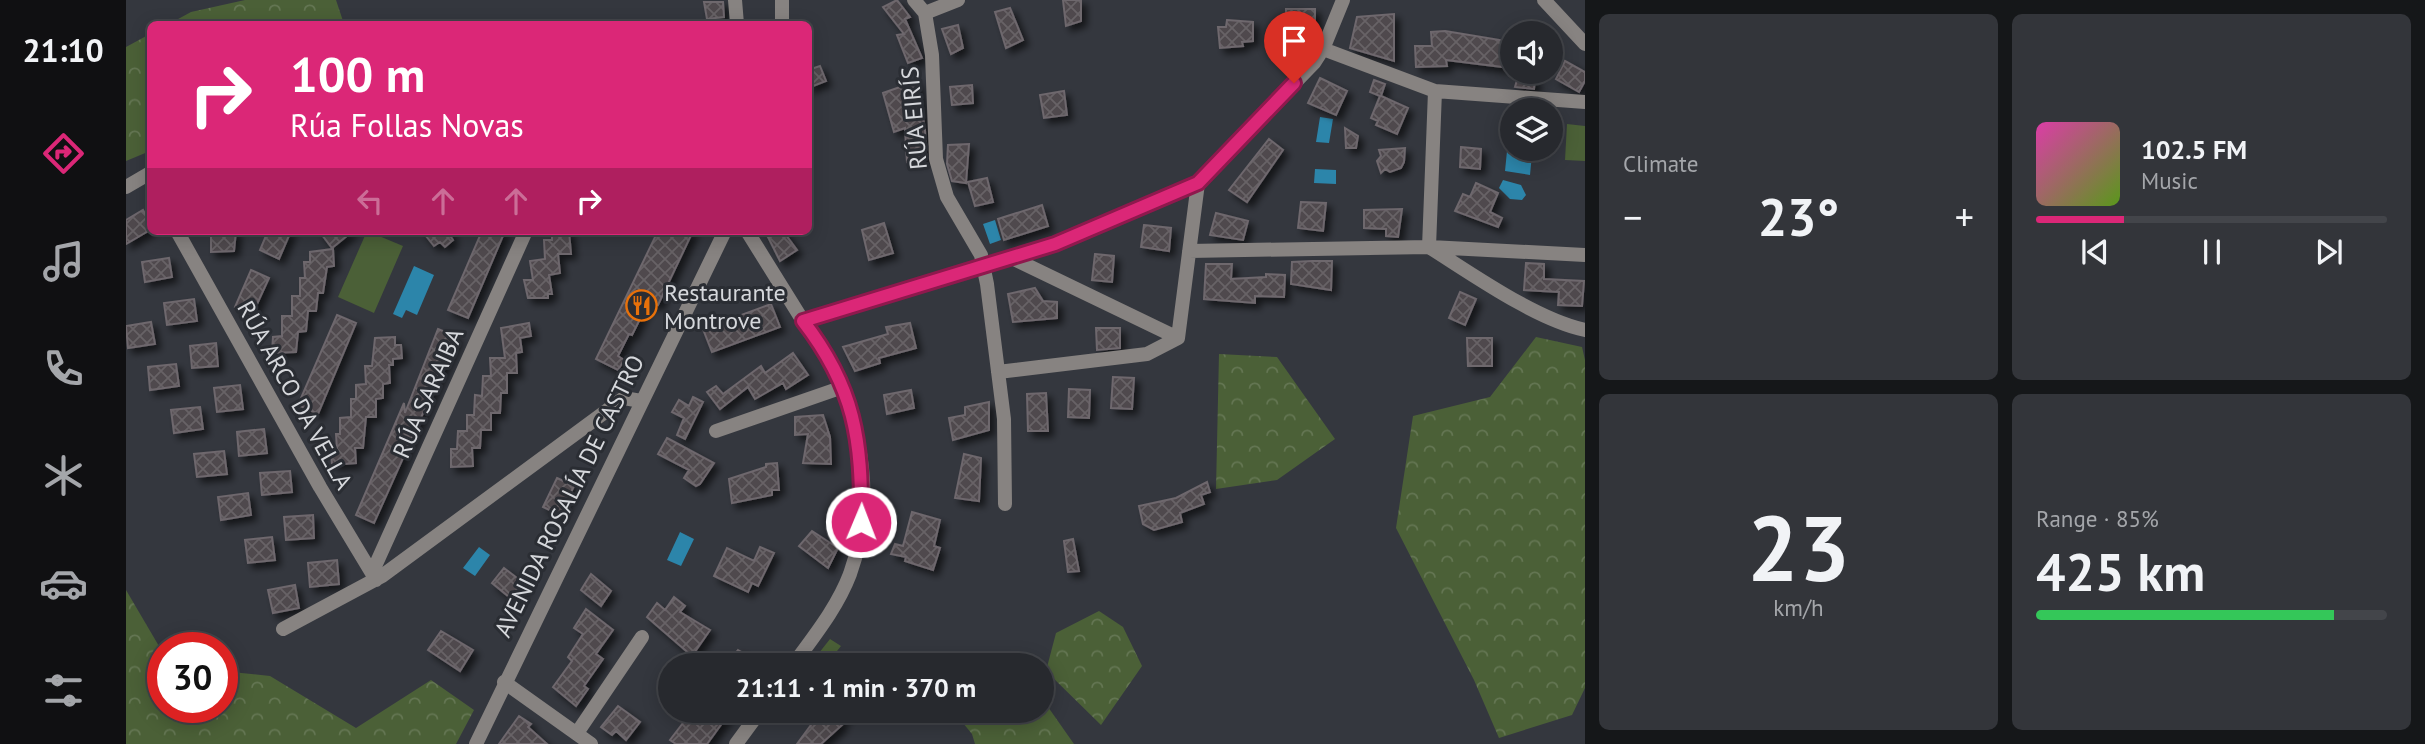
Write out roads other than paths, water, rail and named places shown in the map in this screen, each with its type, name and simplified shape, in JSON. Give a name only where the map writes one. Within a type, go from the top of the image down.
[{"type":"street","points":[[735,0],[737,21]]},
{"type":"street","points":[[782,0],[782,21]]},
{"type":"street","points":[[914,0],[925,13],[958,0]]},
{"type":"street","points":[[803,321],[1055,244],[1198,183],[1314,63],[1323,49],[1343,0]]},
{"type":"street","points":[[1544,0],[1585,44]]},
{"type":"street","name":"RÚA EIRÍS","points":[[925,13],[932,55],[936,159],[947,197],[981,255],[1004,419],[1005,504]]},
{"type":"street","points":[[1323,49],[1435,91],[1585,102]]},
{"type":"street","points":[[1429,247],[1435,91]]},
{"type":"street","points":[[126,187],[147,177]]},
{"type":"street","points":[[1178,338],[1198,183]]},
{"type":"street","name":"RÚA ARCO DA VELLA","points":[[179,235],[320,487],[374,576]]},
{"type":"street","name":"RÚA SARAIBA","points":[[374,576],[524,235]]},
{"type":"street","name":"AVENIDA ROSALÍA DE CASTRO","points":[[476,744],[640,401],[723,235]]},
{"type":"street","points":[[749,235],[818,341],[843,387],[849,400],[862,461],[861,522],[850,573],[832,611],[802,653]]},
{"type":"street","points":[[1429,247],[1491,286],[1568,326],[1585,330]]},
{"type":"street","points":[[1189,251],[1429,247],[1585,255]]},
{"type":"street","points":[[1012,258],[1178,338]]},
{"type":"street","points":[[998,372],[1147,354],[1178,338]]},
{"type":"street","points":[[716,431],[843,387]]},
{"type":"street","points":[[283,629],[374,576],[624,398],[640,401]]},
{"type":"street","points":[[577,733],[642,636]]},
{"type":"street","points":[[504,682],[591,744]]},
{"type":"street","points":[[736,744],[751,723]]},
{"type":"water","points":[[1320,117],[1333,119],[1329,143],[1316,142]]},
{"type":"water","points":[[1506,161],[1531,161],[1530,175],[1505,171]]},
{"type":"water","points":[[1315,169],[1336,170],[1336,184],[1314,183]]},
{"type":"water","points":[[1503,180],[1521,185],[1526,195],[1522,200],[1510,199],[1499,188]]},
{"type":"water","points":[[995,220],[1001,240],[990,244],[983,224]]},
{"type":"water","points":[[414,266],[434,275],[417,315],[406,310],[402,318],[393,314]]},
{"type":"water","points":[[680,532],[694,539],[681,566],[667,560]]},
{"type":"water","points":[[479,547],[490,555],[475,576],[463,568]]},
{"type":"place","name":"Restaurante Montrove","points":[[641,306]]}]
